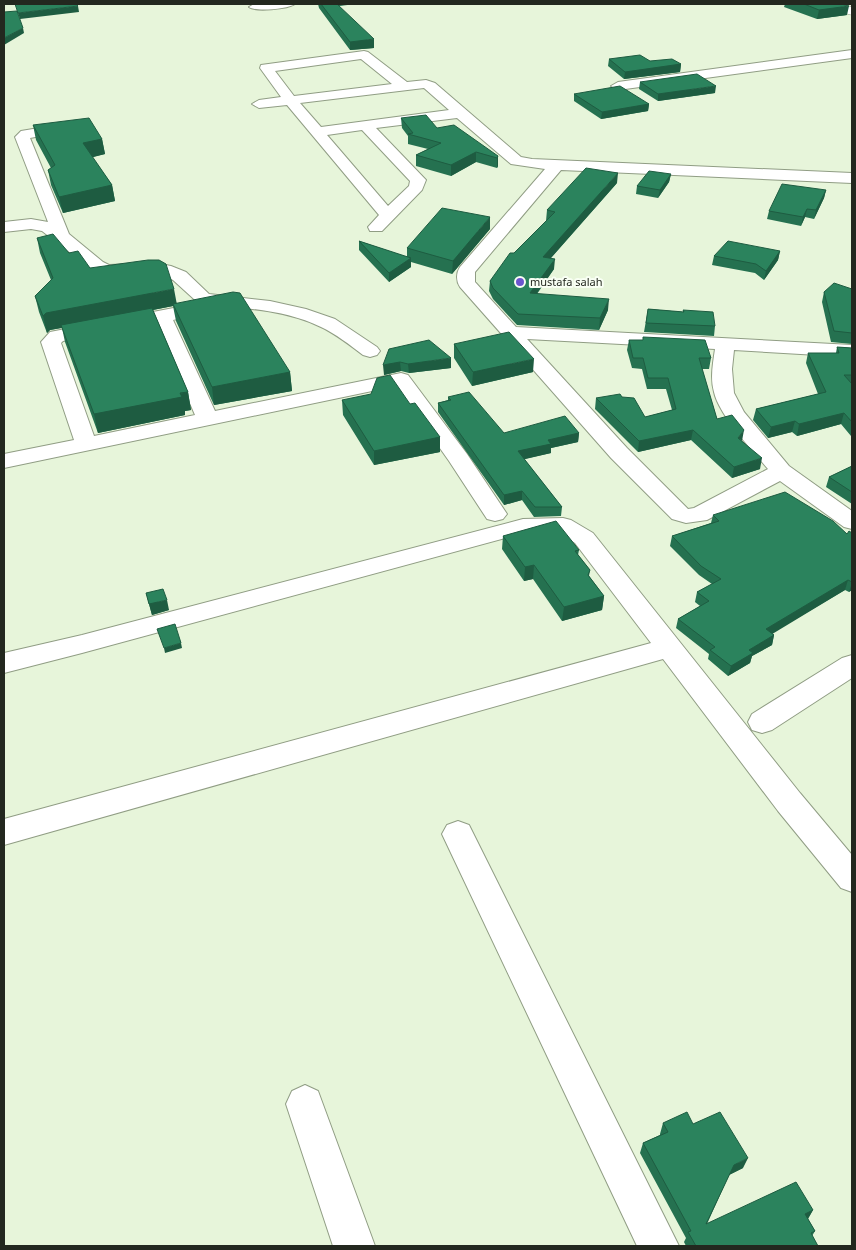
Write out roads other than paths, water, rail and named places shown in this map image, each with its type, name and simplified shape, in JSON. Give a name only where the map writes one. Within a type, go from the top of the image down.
[{"type":"main road","points":[[823,4],[852,12]]},
{"type":"street","points":[[254,6],[289,4]]},
{"type":"street","points":[[618,86],[852,54]]},
{"type":"street","points":[[387,215],[290,100],[266,68],[364,55],[403,86]]},
{"type":"street","points":[[259,104],[420,84],[430,86],[516,161],[556,166],[852,178]]},
{"type":"street","points":[[317,132],[461,113]]},
{"type":"street","points":[[61,234],[22,137],[26,134],[80,126]]},
{"type":"street","points":[[365,126],[418,180],[416,187],[376,227]]},
{"type":"street","points":[[556,166],[466,270],[466,283],[619,453],[680,514],[686,516],[699,515],[781,471]]},
{"type":"street","points":[[4,227],[26,224],[49,226],[61,234],[86,258],[103,269],[139,268],[174,271],[204,299],[252,303],[309,316],[342,331],[370,352]]},
{"type":"street","points":[[86,443],[51,342],[53,339],[56,336],[194,310],[202,306],[204,299]]},
{"type":"street","points":[[162,316],[207,418]]},
{"type":"street","points":[[510,332],[616,336],[852,351]]},
{"type":"street","points":[[725,344],[722,369],[724,393],[735,414],[781,471],[852,522]]},
{"type":"street","points":[[4,461],[401,379],[459,459],[495,514]]},
{"type":"street","points":[[4,663],[101,639],[523,526],[563,525],[584,538],[789,802],[852,878]]},
{"type":"street","points":[[4,832],[670,648]]},
{"type":"street","points":[[762,722],[852,665]]},
{"type":"street","points":[[458,834],[658,1246]]},
{"type":"street","points":[[305,1104],[354,1246]]},
{"type":"place","name":"mustafa salah","points":[[520,282]]}]
